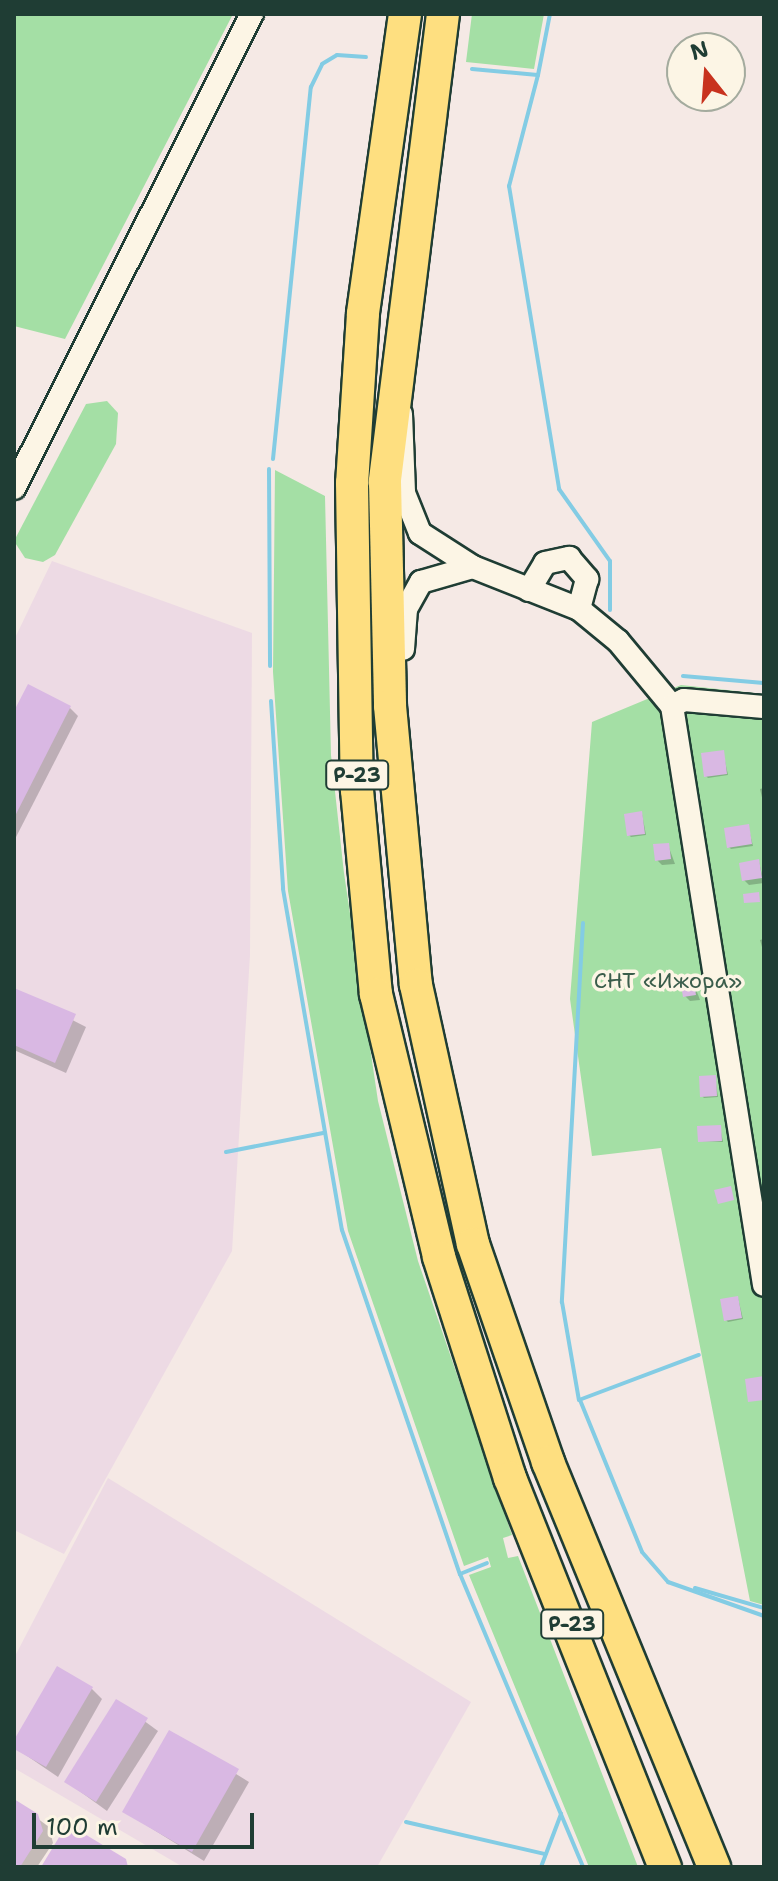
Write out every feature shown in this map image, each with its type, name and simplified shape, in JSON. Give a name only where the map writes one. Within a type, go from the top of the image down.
[{"type":"highway","name":"Р-23","points":[[405,14],[363,314],[352,483],[357,790],[376,994],[439,1257],[510,1478],[665,1867]]},
{"type":"highway","name":"Р-23","points":[[443,14],[393,387],[382,576],[390,706],[416,985],[473,1244],[548,1462],[714,1867]]},
{"type":"street","points":[[14,488],[252,14]]},
{"type":"street","points":[[393,387],[406,444],[407,511],[431,545],[473,567],[579,609],[618,641],[672,706],[764,1285]]},
{"type":"street","points":[[529,590],[545,563],[569,558],[587,579],[579,609]]},
{"type":"street","points":[[390,706],[402,674],[412,593],[430,575],[473,567]]},
{"type":"street","points":[[672,706],[684,700],[764,707]]},
{"type":"shaded area","points":[[52,561],[252,633],[250,955],[232,1251],[64,1554],[14,1530],[14,640]]},
{"type":"shaded area","points":[[108,1478],[471,1702],[377,1867],[183,1867],[14,1768],[14,1658]]},
{"type":"green space","points":[[14,14],[233,14],[65,339],[14,326]]},
{"type":"green space","points":[[472,14],[544,14],[534,69],[466,62]]},
{"type":"green space","points":[[107,401],[118,413],[116,444],[55,555],[43,562],[25,558],[14,541],[86,404]]},
{"type":"green space","points":[[275,470],[325,496],[331,755],[344,873],[378,1101],[418,1261],[512,1535],[503,1538],[508,1558],[518,1556],[638,1867],[589,1867],[469,1575],[491,1567],[488,1557],[464,1566],[348,1231],[288,891],[273,672]]},
{"type":"green space","name":"СНТ «Ижора»","points":[[681,685],[764,694],[764,1605],[750,1601],[661,1148],[592,1156],[570,999],[592,722]]},
{"type":"building","points":[[28,684],[71,706],[14,818],[14,711]]},
{"type":"building","points":[[724,750],[727,774],[704,777],[701,753]]},
{"type":"building","points":[[642,811],[645,834],[627,836],[624,814]]},
{"type":"building","points":[[749,824],[752,844],[727,848],[724,828]]},
{"type":"building","points":[[669,843],[671,859],[655,861],[653,844]]},
{"type":"building","points":[[759,859],[762,878],[742,881],[739,863]]},
{"type":"building","points":[[759,892],[760,902],[744,903],[743,894]]},
{"type":"building","points":[[693,976],[696,995],[683,997],[680,979]]},
{"type":"building","points":[[14,988],[76,1014],[55,1063],[14,1045]]},
{"type":"building","points":[[716,1075],[717,1096],[700,1097],[699,1076]]},
{"type":"building","points":[[721,1125],[722,1141],[698,1142],[697,1126]]},
{"type":"building","points":[[731,1186],[734,1200],[718,1204],[714,1190]]},
{"type":"building","points":[[738,1296],[742,1318],[724,1321],[720,1299]]},
{"type":"building","points":[[764,1376],[764,1400],[748,1402],[745,1379]]},
{"type":"building","points":[[57,1666],[93,1687],[46,1767],[14,1749],[14,1740]]},
{"type":"building","points":[[116,1699],[148,1718],[96,1802],[64,1782]]},
{"type":"building","points":[[169,1730],[239,1769],[192,1852],[122,1812]]},
{"type":"building","points":[[14,1799],[38,1814],[43,1831],[20,1867],[14,1867]]},
{"type":"building","points":[[78,1830],[126,1859],[128,1867],[41,1867],[61,1834]]},
{"type":"waterway","points":[[472,69],[538,75],[550,14]]},
{"type":"waterway","points":[[273,459],[311,87],[322,64],[337,55],[366,57]]},
{"type":"waterway","points":[[538,75],[509,186],[559,489],[610,561],[610,610]]},
{"type":"waterway","points":[[269,469],[270,666]]},
{"type":"waterway","points":[[683,676],[764,683]]},
{"type":"waterway","points":[[271,701],[283,889],[342,1230],[460,1574],[583,1867]]},
{"type":"waterway","points":[[583,923],[562,1302],[579,1400],[699,1355]]},
{"type":"waterway","points":[[226,1152],[323,1133]]},
{"type":"waterway","points":[[580,1400],[642,1552],[668,1582],[764,1616]]},
{"type":"waterway","points":[[460,1574],[487,1563]]},
{"type":"waterway","points":[[695,1588],[764,1608]]},
{"type":"waterway","points":[[541,1867],[561,1814]]},
{"type":"waterway","points":[[406,1822],[545,1854]]}]
